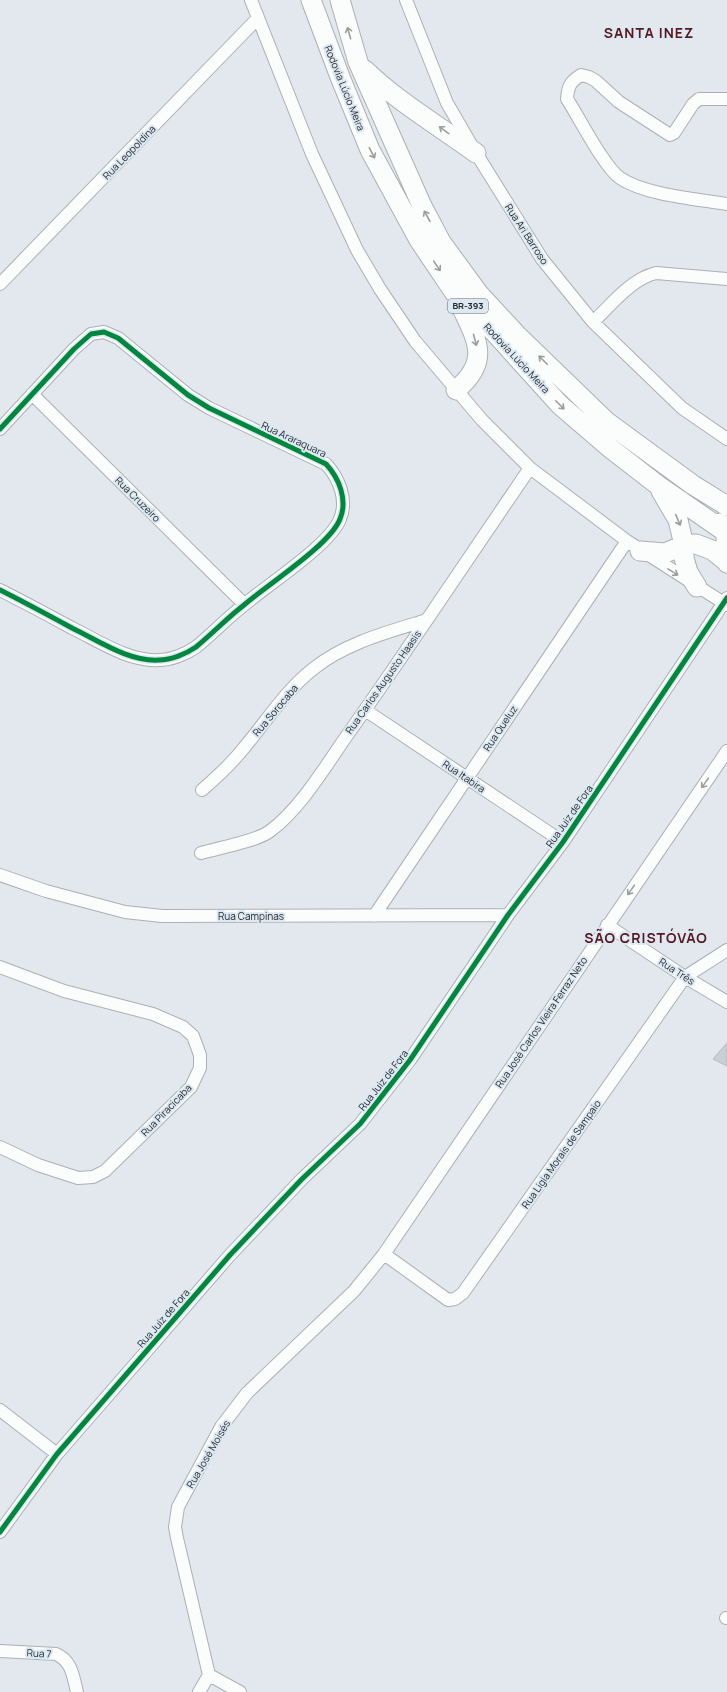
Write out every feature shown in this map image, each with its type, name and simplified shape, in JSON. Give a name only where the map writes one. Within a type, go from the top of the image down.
[{"type":"main road","points":[[298,0],[317,41],[340,77]]},
{"type":"main road","name":"Rodovia Lúcio Meira","points":[[311,0],[370,150],[419,240],[454,292],[494,332],[560,405],[610,448],[659,486],[726,532]]},
{"type":"main road","name":"Rodovia Lúcio Meira","points":[[340,0],[358,62],[422,206],[441,242],[479,294],[523,340],[607,422],[693,485],[727,506]]},
{"type":"main road","points":[[358,62],[382,86],[476,153]]},
{"type":"main road","points":[[454,292],[476,338],[478,350],[473,374],[456,390]]},
{"type":"main road","points":[[607,422],[616,436],[633,455],[718,519],[726,532],[726,562]]},
{"type":"main road","points":[[659,486],[678,520],[684,545],[684,558],[688,572],[697,587]]},
{"type":"main road","points":[[633,546],[665,553],[684,545],[696,544],[718,554],[726,562]]},
{"type":"street","points":[[251,0],[257,19],[312,154],[357,250],[380,290],[415,341],[482,420],[530,468],[633,546],[697,587],[726,602]]},
{"type":"street","name":"Rua Ari Barroso","points":[[406,0],[447,103],[476,153],[542,259],[594,322],[682,408],[727,439]]},
{"type":"street","name":"Rua Leopoldina","points":[[0,284],[257,19]]},
{"type":"street","points":[[727,98],[699,98],[693,104],[674,133],[670,135],[619,102],[596,81],[589,77],[581,75],[574,80],[568,88],[567,99],[609,167],[620,178],[644,188],[727,204]]},
{"type":"street","points":[[594,322],[635,282],[646,275],[656,273],[727,280]]},
{"type":"street","name":"Rua Araraquara","points":[[0,429],[74,349],[91,334],[104,332],[118,338],[188,396],[236,421],[326,464],[335,473],[341,487],[343,506],[341,518],[334,530],[318,546],[244,604],[195,647],[173,658],[159,660],[138,658],[113,649],[0,590]]},
{"type":"street","name":"Rua Cruzeiro","points":[[32,394],[244,604]]},
{"type":"street","name":"Rua Carlos Augusto Haasis","points":[[201,853],[269,833],[297,806],[365,710],[530,468]]},
{"type":"street","name":"Rua Queluz","points":[[374,916],[466,778],[633,546]]},
{"type":"street","name":"Rua Juiz de Fora","points":[[0,1532],[57,1454],[230,1255],[302,1179],[360,1124],[410,1060],[508,915],[563,842],[726,602]]},
{"type":"street","name":"Rua Sorocaba","points":[[202,790],[226,769],[243,750],[290,689],[313,668],[342,650],[375,636],[427,620]]},
{"type":"street","name":"Rua Itabira","points":[[365,710],[563,842]]},
{"type":"street","name":"Rua José Carlos Vieira Ferraz Neto","points":[[384,1254],[727,751]]},
{"type":"street","name":"Rua Campinas","points":[[0,874],[46,891],[125,912],[162,916],[508,915]]},
{"type":"street","name":"Rua Três","points":[[607,925],[685,977],[727,1002]]},
{"type":"street","name":"Rua Ligia Morais de Sampaio","points":[[384,1254],[448,1300],[455,1299],[460,1296],[685,977],[727,950]]},
{"type":"street","name":"Rua Piracicaba","points":[[0,967],[64,991],[153,1014],[183,1027],[193,1036],[200,1055],[200,1068],[191,1087],[105,1171],[93,1177],[78,1178],[38,1165],[0,1147]]},
{"type":"street","name":"Rua José Moisés","points":[[209,1675],[177,1538],[175,1522],[178,1507],[221,1427],[247,1393],[354,1291],[384,1254]]},
{"type":"street","points":[[0,1410],[57,1454]]},
{"type":"street","name":"Rua 7","points":[[0,1651],[56,1654],[62,1656],[68,1662],[77,1692]]},
{"type":"street","points":[[200,1692],[209,1675],[240,1692]]},
{"type":"building","points":[[727,1043],[727,1066],[713,1059]]},
{"type":"cycle path","points":[[0,429],[74,349],[91,334],[104,332],[118,338],[188,395],[209,408],[326,464],[335,476],[343,497],[340,519],[324,541],[238,610],[196,647],[173,658],[164,660],[148,660],[114,650],[0,590]]},
{"type":"cycle path","points":[[0,1532],[57,1454],[230,1255],[302,1179],[360,1124],[410,1060],[508,915],[563,842],[727,598]]},
{"type":"district","name":"SANTA INEZ","points":[[649,33]]},
{"type":"district","name":"SÃO CRISTÓVÃO","points":[[646,938]]}]
